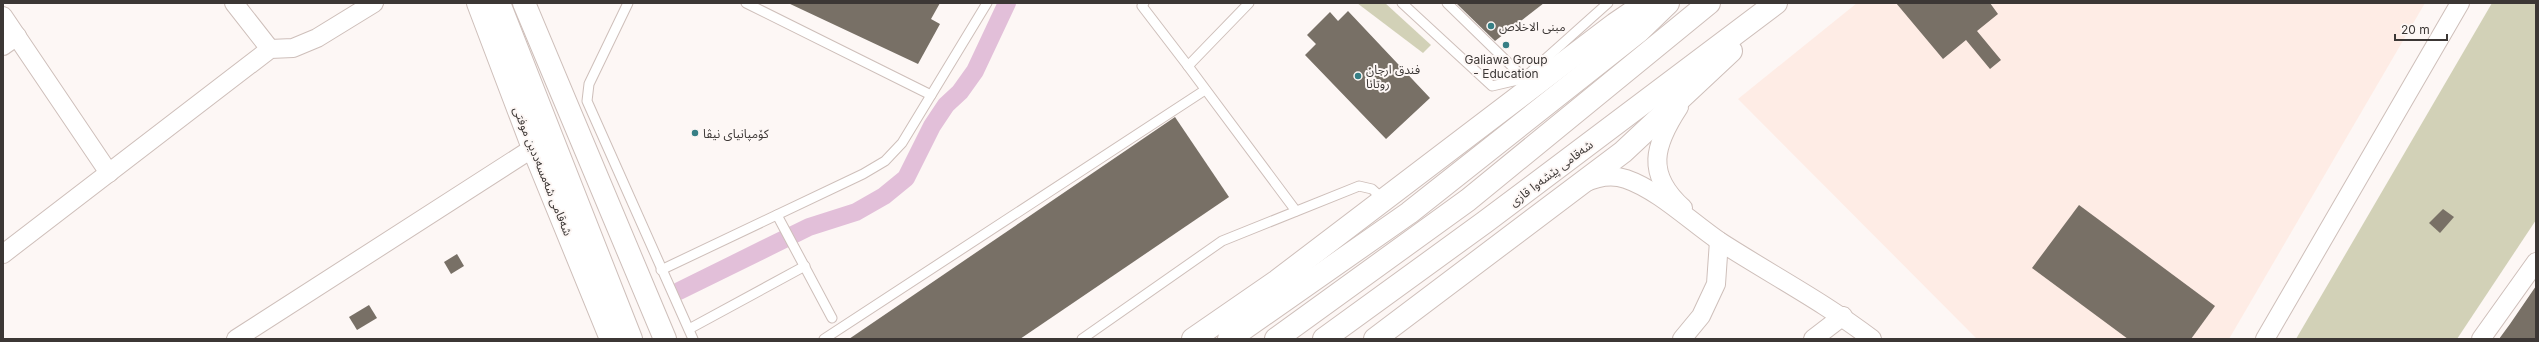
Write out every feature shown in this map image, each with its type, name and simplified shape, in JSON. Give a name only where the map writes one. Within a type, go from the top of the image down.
[{"type":"main road","name":"شەقامی شەمسەددین موفتی","points":[[478,3],[533,148],[611,339]]},
{"type":"main road","name":"شەقامی شەمسەددین موفتی","points":[[499,3],[631,339]]},
{"type":"main road","points":[[524,3],[577,134],[665,339]]},
{"type":"main road","points":[[1193,339],[1277,281],[1546,76],[1646,3]]},
{"type":"main road","points":[[1229,339],[1409,213],[1633,35],[1668,3]]},
{"type":"main road","points":[[1276,339],[1468,200],[1709,3]]},
{"type":"main road","name":"شەقامی پێشەوا قازی","points":[[1324,339],[1485,222],[1776,3]]},
{"type":"main road","points":[[1375,339],[1622,152],[1690,91],[1783,3]]},
{"type":"street","points":[[234,3],[270,49]]},
{"type":"street","points":[[3,254],[270,49],[294,48],[317,38],[374,3]]},
{"type":"street","points":[[2265,339],[2460,3]]},
{"type":"street","points":[[3,16],[10,41],[109,173]]},
{"type":"street","points":[[1690,91],[1666,127],[1658,144],[1659,170],[1664,184],[1677,203],[1719,241]]},
{"type":"street","points":[[236,339],[533,148]]},
{"type":"street","points":[[1576,187],[1601,177],[1624,178],[1642,186],[1719,241],[1843,316],[1872,339]]},
{"type":"street","points":[[1682,339],[1701,316],[1716,284],[1719,241]]},
{"type":"street","points":[[2481,339],[2536,262]]},
{"type":"street","points":[[1813,339],[1843,316]]},
{"type":"lane","points":[[628,3],[589,84],[587,101],[693,339]]},
{"type":"lane","points":[[746,3],[931,95]]},
{"type":"lane","points":[[661,270],[778,215],[885,162],[902,143],[986,3]]},
{"type":"lane","points":[[1144,3],[1142,6],[1296,211]]},
{"type":"lane","points":[[1188,66],[1249,3]]},
{"type":"lane","points":[[1402,3],[1492,86],[1524,78],[1546,76]]},
{"type":"lane","points":[[1447,3],[1524,78]]},
{"type":"lane","points":[[1524,78],[1608,3]]},
{"type":"lane","points":[[824,339],[1205,90]]},
{"type":"lane","points":[[1082,339],[1210,248],[1235,235],[1359,186],[1372,189],[1384,200]]},
{"type":"lane","points":[[778,215],[832,318]]},
{"type":"lane","points":[[689,330],[805,266]]},
{"type":"shaded area","points":[[1857,3],[2425,3],[2229,339],[1977,339],[1738,99]]},
{"type":"green space","points":[[1357,3],[1385,3],[1431,45],[1423,53]]},
{"type":"green space","points":[[2492,3],[2536,3],[2536,220],[2457,339],[2296,339]]},
{"type":"building","points":[[788,3],[940,3],[931,19],[940,24],[918,64]]},
{"type":"building","name":"مبنى الاخلاص","points":[[1456,3],[1544,3],[1495,41]]},
{"type":"building","points":[[1896,3],[1990,3],[1998,14],[1977,31],[2001,60],[1990,69],[1966,40],[1943,59]]},
{"type":"building","points":[[1348,11],[1430,98],[1386,139],[1305,55],[1316,44],[1307,35],[1330,12],[1338,21]]},
{"type":"building","points":[[1175,117],[1229,197],[1020,339],[849,339]]},
{"type":"building","points":[[2079,205],[2215,306],[2191,339],[2128,339],[2032,268]]},
{"type":"building","points":[[2443,209],[2454,217],[2440,233],[2429,223]]},
{"type":"building","points":[[457,254],[464,266],[451,274],[444,262]]},
{"type":"building","points":[[2536,286],[2536,339],[2499,339],[2510,324]]},
{"type":"building","points":[[369,305],[377,318],[357,330],[349,317]]},
{"type":"waterway","points":[[679,291],[809,227],[856,212],[884,196],[906,178],[932,126],[946,105],[960,92],[975,71],[1007,3]]},
{"type":"place","name":"مبنى الاخلاص","points":[[1491,26]]},
{"type":"place","name":"Galiawa Group - Education","points":[[1506,45]]},
{"type":"place","name":"فندق ارجان روتانا","points":[[1358,76]]},
{"type":"place","name":"کۆمپانیای نیڤا","points":[[695,133]]}]
